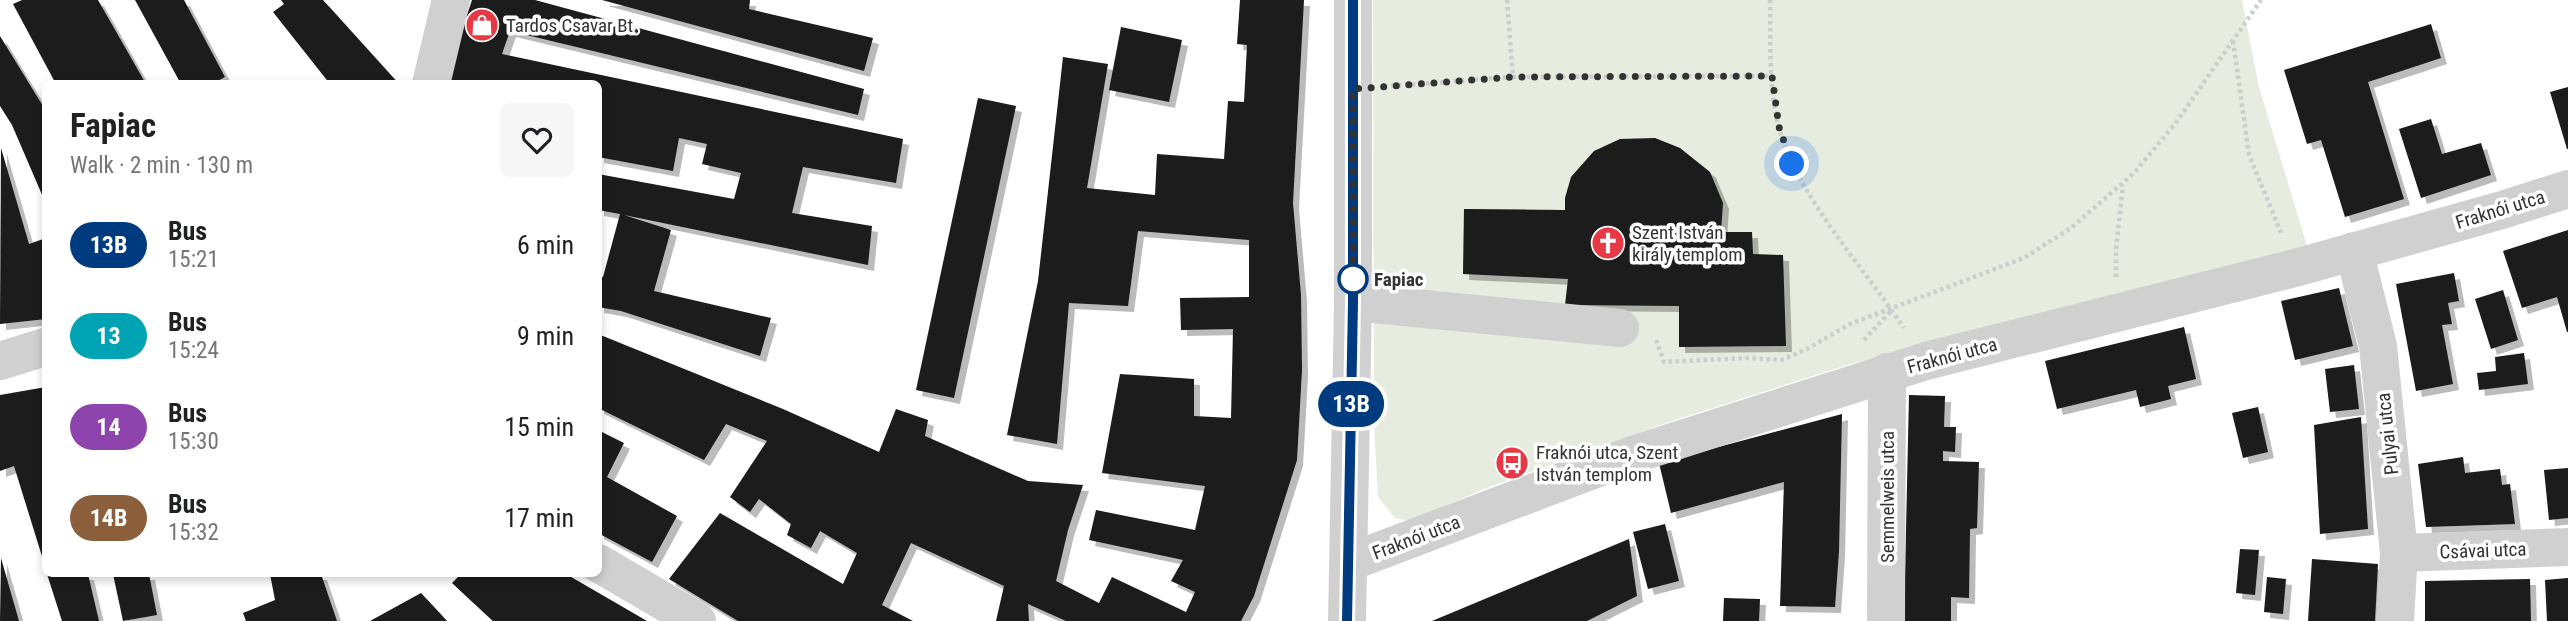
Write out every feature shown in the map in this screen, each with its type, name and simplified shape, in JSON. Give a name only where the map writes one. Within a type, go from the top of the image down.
[{"type":"street","points":[[419,0],[434,66]]},
{"type":"street","points":[[434,66],[451,0]]},
{"type":"street","points":[[1347,621],[1353,302],[1353,0]]},
{"type":"street","name":"Fraknói utca","points":[[1350,562],[1635,454],[1926,361],[2295,268],[2568,189]]},
{"type":"street","name":"Pulyai utca","points":[[2354,251],[2378,346],[2399,553],[2395,621]]},
{"type":"street","points":[[1353,302],[1620,328]]},
{"type":"street","points":[[0,353],[42,347]]},
{"type":"street","points":[[0,361],[42,348]]},
{"type":"street","name":"Semmelweis utca","points":[[1886,621],[1887,373]]},
{"type":"street","name":"Csávai utca","points":[[2399,553],[2568,547]]},
{"type":"street","points":[[602,565],[697,621]]},
{"type":"path","points":[[1507,0],[1513,77]]},
{"type":"path","points":[[1770,0],[1772,76],[1779,127],[1792,164],[1813,200],[1926,361]]},
{"type":"path","points":[[1620,328],[1652,329],[1664,362],[1747,358],[1781,360],[1807,349],[1850,324],[2024,258],[2071,228],[2123,183],[2175,124],[2261,0]]},
{"type":"path","points":[[2233,41],[2249,155],[2295,268]]},
{"type":"path","points":[[1353,89],[1513,77],[1772,76]]},
{"type":"path","points":[[2116,313],[2116,249],[2123,183]]},
{"type":"shaded area","points":[[1373,0],[2242,0],[2259,87],[2308,249],[2090,307],[1850,364],[1669,422],[1484,489],[1409,521],[1395,518],[1378,497],[1374,423]]},
{"type":"building","points":[[22,0],[98,0],[144,80],[54,80],[13,4]]},
{"type":"building","points":[[135,0],[184,0],[225,77],[219,80],[179,80]]},
{"type":"building","points":[[281,0],[323,0],[395,80],[327,80],[273,12],[284,4]]},
{"type":"building","points":[[472,0],[535,0],[864,89],[858,115],[510,31],[502,54],[903,139],[896,183],[803,167],[792,213],[872,226],[868,265],[624,215],[671,230],[654,291],[771,318],[760,356],[621,311],[602,308],[602,277],[620,214],[602,211],[602,175],[734,199],[741,173],[702,164],[707,144],[679,138],[673,171],[602,158],[602,80],[445,80]]},
{"type":"building","points":[[602,0],[750,0],[749,9],[873,38],[864,71]]},
{"type":"building","points":[[1240,0],[1304,0],[1293,203],[1301,295],[1302,370],[1297,460],[1254,596],[1241,621],[1066,621],[1028,604],[1029,621],[996,621],[1004,586],[911,543],[882,605],[913,621],[738,621],[669,579],[720,513],[843,584],[857,553],[820,531],[811,548],[787,535],[791,524],[759,499],[750,512],[730,497],[767,441],[726,424],[704,460],[602,410],[602,336],[783,409],[879,452],[896,409],[928,420],[925,436],[1028,481],[1083,485],[1068,530],[1056,581],[1099,603],[1112,577],[1186,612],[1195,592],[1171,581],[1183,560],[1089,540],[1096,510],[1195,530],[1205,486],[1102,473],[1120,374],[1194,379],[1194,416],[1231,418],[1233,329],[1181,330],[1180,298],[1249,297],[1249,240],[1138,231],[1128,306],[1069,303],[1057,444],[1007,435],[1038,281],[1063,57],[1108,64],[1087,188],[1155,195],[1157,154],[1224,159],[1228,101],[1244,102],[1247,45],[1237,44]]},
{"type":"building","points":[[2431,24],[2441,58],[2368,82],[2404,199],[2345,217],[2321,140],[2307,144],[2284,70]]},
{"type":"building","points":[[1121,27],[1182,40],[1169,102],[1109,90]]},
{"type":"building","points":[[0,36],[42,104],[42,195],[12,125],[0,106]]},
{"type":"building","points":[[2568,87],[2568,149],[2567,149],[2550,92]]},
{"type":"building","points":[[978,98],[1016,106],[954,398],[916,390]]},
{"type":"building","points":[[2431,119],[2442,154],[2481,143],[2491,175],[2421,198],[2399,129]]},
{"type":"building","name":"Szent István király templom","points":[[1655,138],[1680,148],[1710,172],[1723,203],[1721,232],[1752,232],[1753,254],[1783,255],[1786,346],[1679,347],[1679,306],[1565,305],[1568,279],[1463,274],[1464,209],[1565,210],[1565,198],[1571,177],[1594,151],[1620,139]]},
{"type":"building","points":[[1,148],[29,244],[42,239],[42,319],[0,324]]},
{"type":"building","points":[[2568,230],[2567,332],[2557,297],[2522,308],[2503,251]]},
{"type":"building","points":[[2454,273],[2459,301],[2448,303],[2452,324],[2442,325],[2453,384],[2416,391],[2396,284]]},
{"type":"building","points":[[2339,288],[2353,346],[2295,360],[2281,301]]},
{"type":"building","points":[[2503,290],[2518,340],[2491,349],[2475,299]]},
{"type":"building","points":[[2184,327],[2196,379],[2168,386],[2171,399],[2140,407],[2136,390],[2057,409],[2045,361]]},
{"type":"building","points":[[2524,353],[2528,384],[2479,390],[2477,373],[2496,371],[2495,357]]},
{"type":"building","points":[[2354,365],[2359,409],[2330,412],[2325,369]]},
{"type":"building","points":[[42,388],[42,556],[14,466],[0,471],[0,395]]},
{"type":"building","points":[[1909,395],[1945,396],[1944,427],[1956,427],[1955,452],[1943,451],[1943,461],[1979,462],[1977,528],[1970,529],[1969,598],[1951,597],[1951,621],[1904,621]]},
{"type":"building","points":[[2258,407],[2268,452],[2243,458],[2232,413]]},
{"type":"building","points":[[1842,414],[1835,607],[1780,606],[1784,482],[1671,513],[1659,463]]},
{"type":"building","points":[[2361,417],[2368,529],[2320,534],[2314,425]]},
{"type":"building","points":[[602,432],[624,443],[607,477],[677,516],[652,562],[602,535]]},
{"type":"building","points":[[2463,457],[2465,473],[2500,469],[2502,485],[2510,484],[2515,524],[2426,527],[2418,464]]},
{"type":"building","points":[[2568,468],[2568,518],[2549,520],[2544,470]]},
{"type":"building","points":[[1665,524],[1679,581],[1648,589],[1633,532]]},
{"type":"building","points":[[1629,539],[1637,596],[1587,621],[1432,621]]},
{"type":"building","points":[[2240,549],[2259,550],[2255,595],[2236,593]]},
{"type":"building","points":[[1,558],[19,621],[0,621]]},
{"type":"building","points":[[2312,559],[2378,564],[2375,621],[2308,621]]},
{"type":"building","points":[[48,577],[89,577],[99,621],[62,621]]},
{"type":"building","points":[[114,577],[150,577],[157,615],[123,621]]},
{"type":"building","points":[[271,577],[322,577],[337,621],[246,621],[243,613],[275,600]]},
{"type":"building","points":[[458,577],[571,577],[647,621],[493,621],[452,583]]},
{"type":"building","points":[[2267,577],[2286,579],[2283,614],[2264,612]]},
{"type":"building","points":[[2568,578],[2568,621],[2547,621],[2545,580]]},
{"type":"building","points":[[2530,579],[2531,621],[2425,621],[2425,581]]},
{"type":"building","points":[[421,593],[447,621],[370,621]]},
{"type":"building","points":[[1724,598],[1760,599],[1759,621],[1723,621]]},
{"type":"bus line","name":"13B","points":[[1347,621],[1353,302],[1353,0]]},
{"type":"place","name":"Tardos Csavar Bt.","points":[[482,25]]},
{"type":"place","name":"Szent István király templom","points":[[1608,243]]},
{"type":"place","name":"Fapiac","points":[[1353,279]]},
{"type":"place","name":"Fraknói utca, Szent István templom","points":[[1512,463]]},
{"type":"route","points":[[1353,279],[1353,282],[1353,89],[1513,77],[1772,76],[1779,127],[1792,164]]}]
